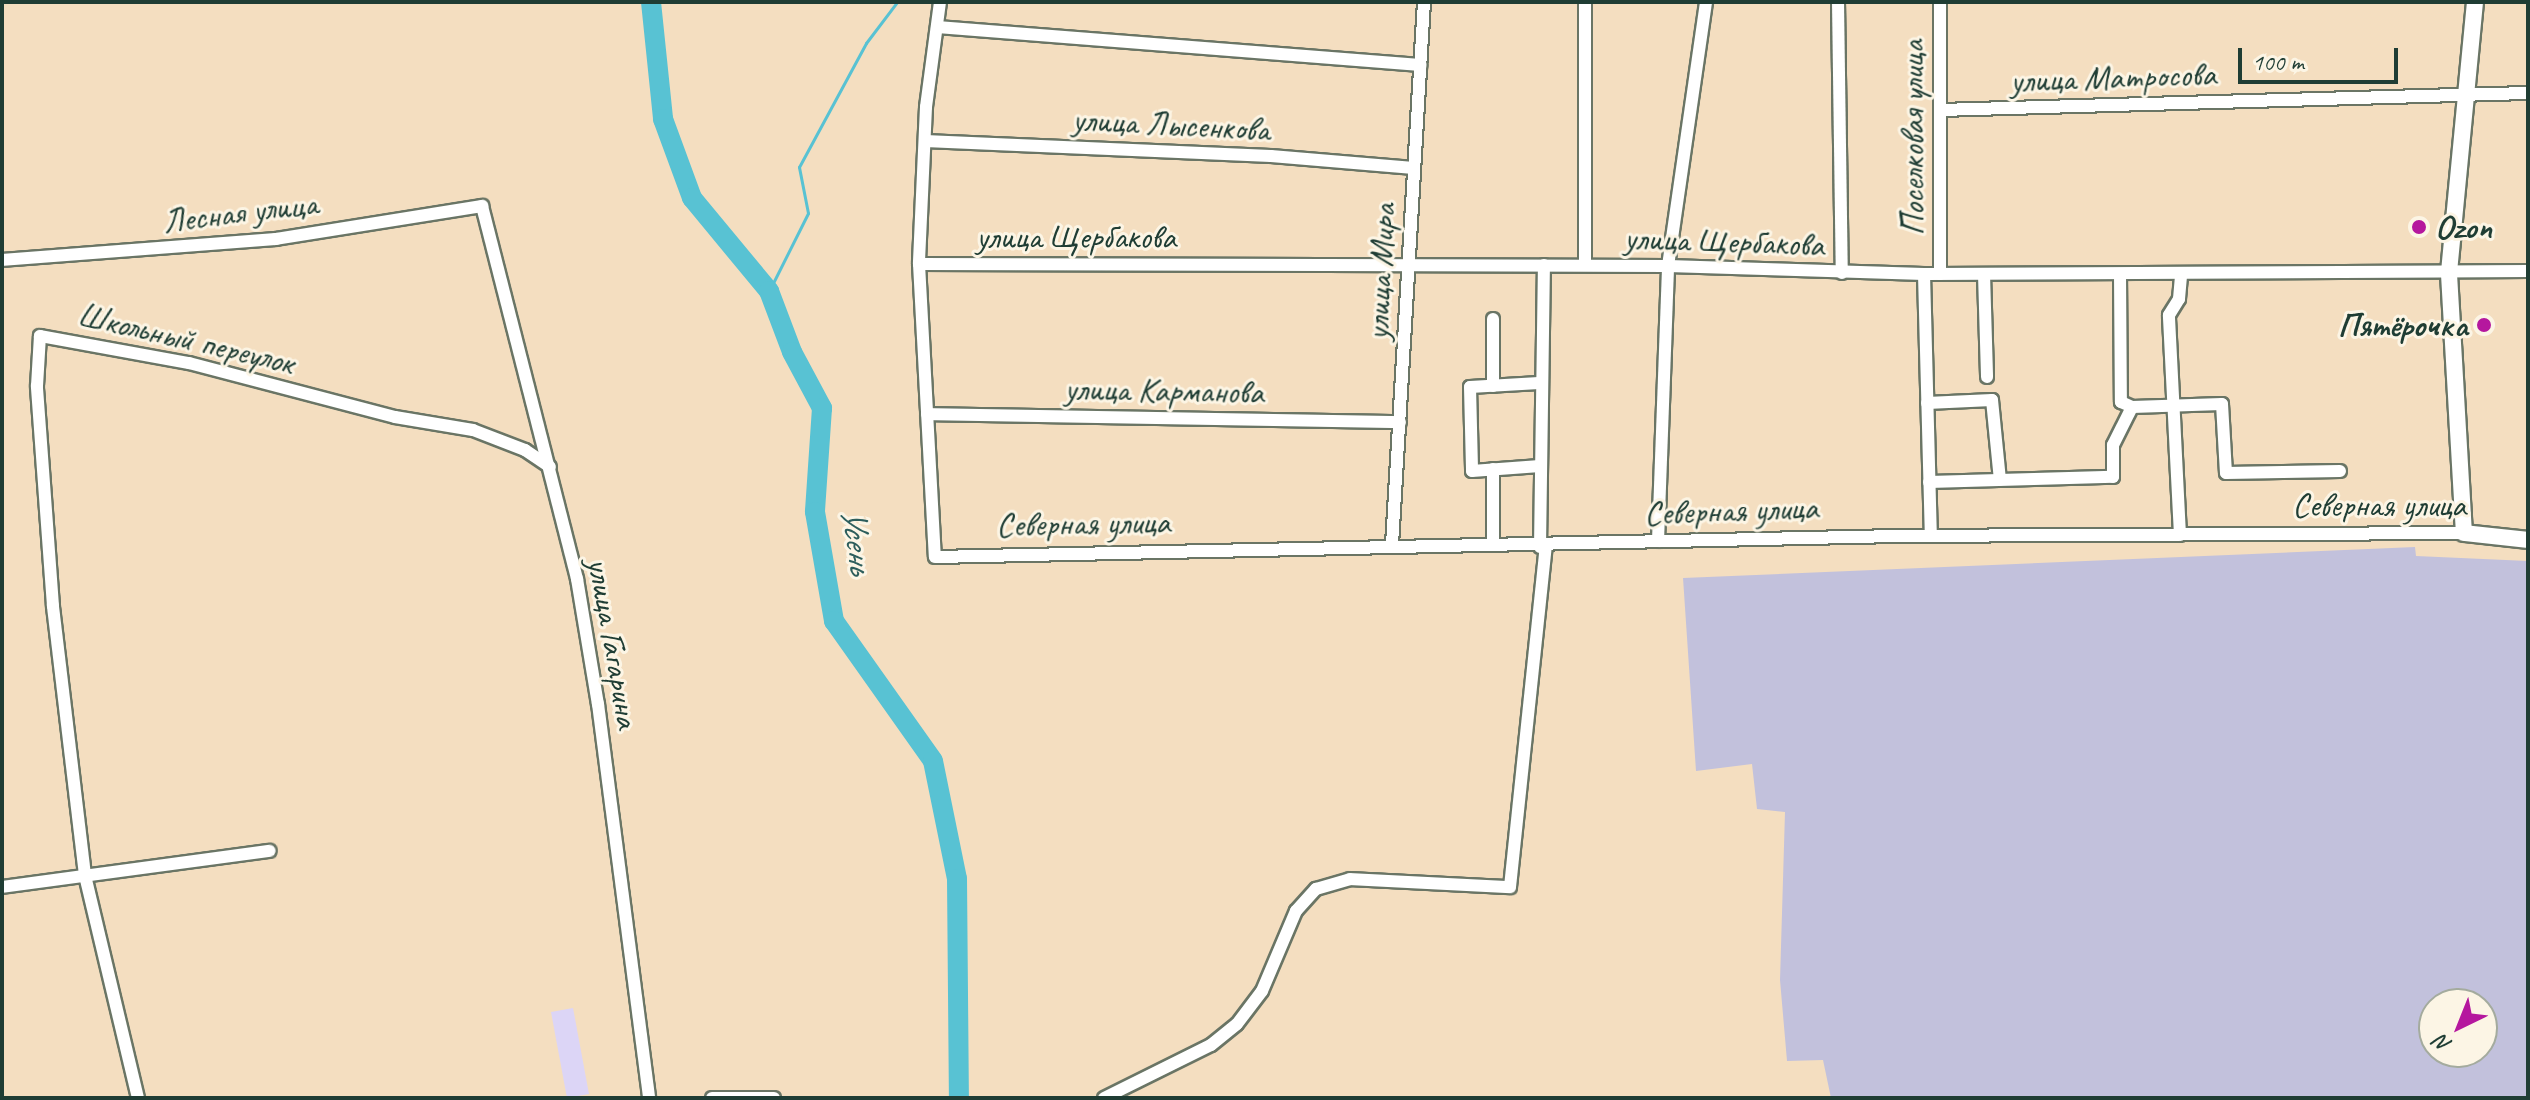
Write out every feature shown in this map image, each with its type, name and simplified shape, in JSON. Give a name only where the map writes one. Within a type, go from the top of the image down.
[{"type":"street","points":[[927,414],[919,264],[925,141],[940,2]]},
{"type":"street","name":"улица Мира","points":[[1392,545],[1424,2]]},
{"type":"street","points":[[1585,2],[1585,265]]},
{"type":"street","points":[[1658,541],[1668,266],[1706,2]]},
{"type":"street","points":[[1838,2],[1842,273]]},
{"type":"street","name":"Поселковая улица","points":[[1940,2],[1940,274]]},
{"type":"street","points":[[2464,533],[2449,274],[2475,2]]},
{"type":"street","points":[[937,27],[1421,65]]},
{"type":"street","name":"улица Матросова","points":[[1940,110],[2528,93]]},
{"type":"street","name":"улица Лысенкова","points":[[925,141],[1271,156],[1413,168]]},
{"type":"street","name":"Лесная улица","points":[[2,260],[276,239],[482,206]]},
{"type":"street","name":"улица Гагарина","points":[[482,206],[550,467],[598,704],[649,1098]]},
{"type":"street","name":"улица Щербакова","points":[[919,264],[1585,265],[1924,274],[2449,274],[2528,271]]},
{"type":"street","points":[[1104,1098],[1211,1045],[1237,1024],[1262,991],[1296,911],[1316,889],[1350,879],[1510,887],[1543,547],[1539,383],[1544,265]]},
{"type":"street","name":"Поселковая улица","points":[[1924,274],[1931,536]]},
{"type":"street","points":[[1984,274],[1987,377]]},
{"type":"street","points":[[2120,274],[2121,402],[2132,407],[2222,404],[2226,473],[2340,471]]},
{"type":"street","points":[[2180,535],[2170,406],[2169,315],[2179,299],[2181,274]]},
{"type":"street","points":[[1493,319],[1493,386]]},
{"type":"street","name":"Школьный переулок","points":[[138,1098],[85,875],[53,606],[37,386],[40,336],[189,363],[395,417],[473,430],[525,450],[550,467]]},
{"type":"street","points":[[1539,383],[1470,387],[1472,471],[1540,466]]},
{"type":"street","points":[[1927,403],[1992,400],[2000,480]]},
{"type":"street","points":[[1929,482],[2113,477],[2113,445],[2132,407]]},
{"type":"street","name":"улица Карманова","points":[[927,414],[1400,422]]},
{"type":"street","name":"Северная улица","points":[[927,414],[935,557],[1392,545],[1543,547],[1658,541],[1931,536],[2464,533],[2528,540]]},
{"type":"street","points":[[1493,469],[1493,544]]},
{"type":"street","points":[[2,887],[270,851]]},
{"type":"street","points":[[712,1098],[774,1098]]},
{"type":"shaded area","points":[[2415,547],[2416,556],[2528,561],[2528,1098],[1831,1098],[1823,1060],[1787,1061],[1780,980],[1785,812],[1757,809],[1752,764],[1696,771],[1683,578]]},
{"type":"shaded area","points":[[573,1008],[589,1094],[567,1098],[551,1012]]},
{"type":"waterway","name":"Усень","points":[[651,2],[663,119],[692,198],[769,291],[792,352],[822,408],[815,512],[834,621],[933,761],[957,879],[959,1098]]},
{"type":"waterway","points":[[769,291],[808,213],[799,167],[866,43],[897,2]]},
{"type":"place","name":"Ozon","points":[[2419,227]]},
{"type":"place","name":"Пятёрочка","points":[[2484,325]]}]
